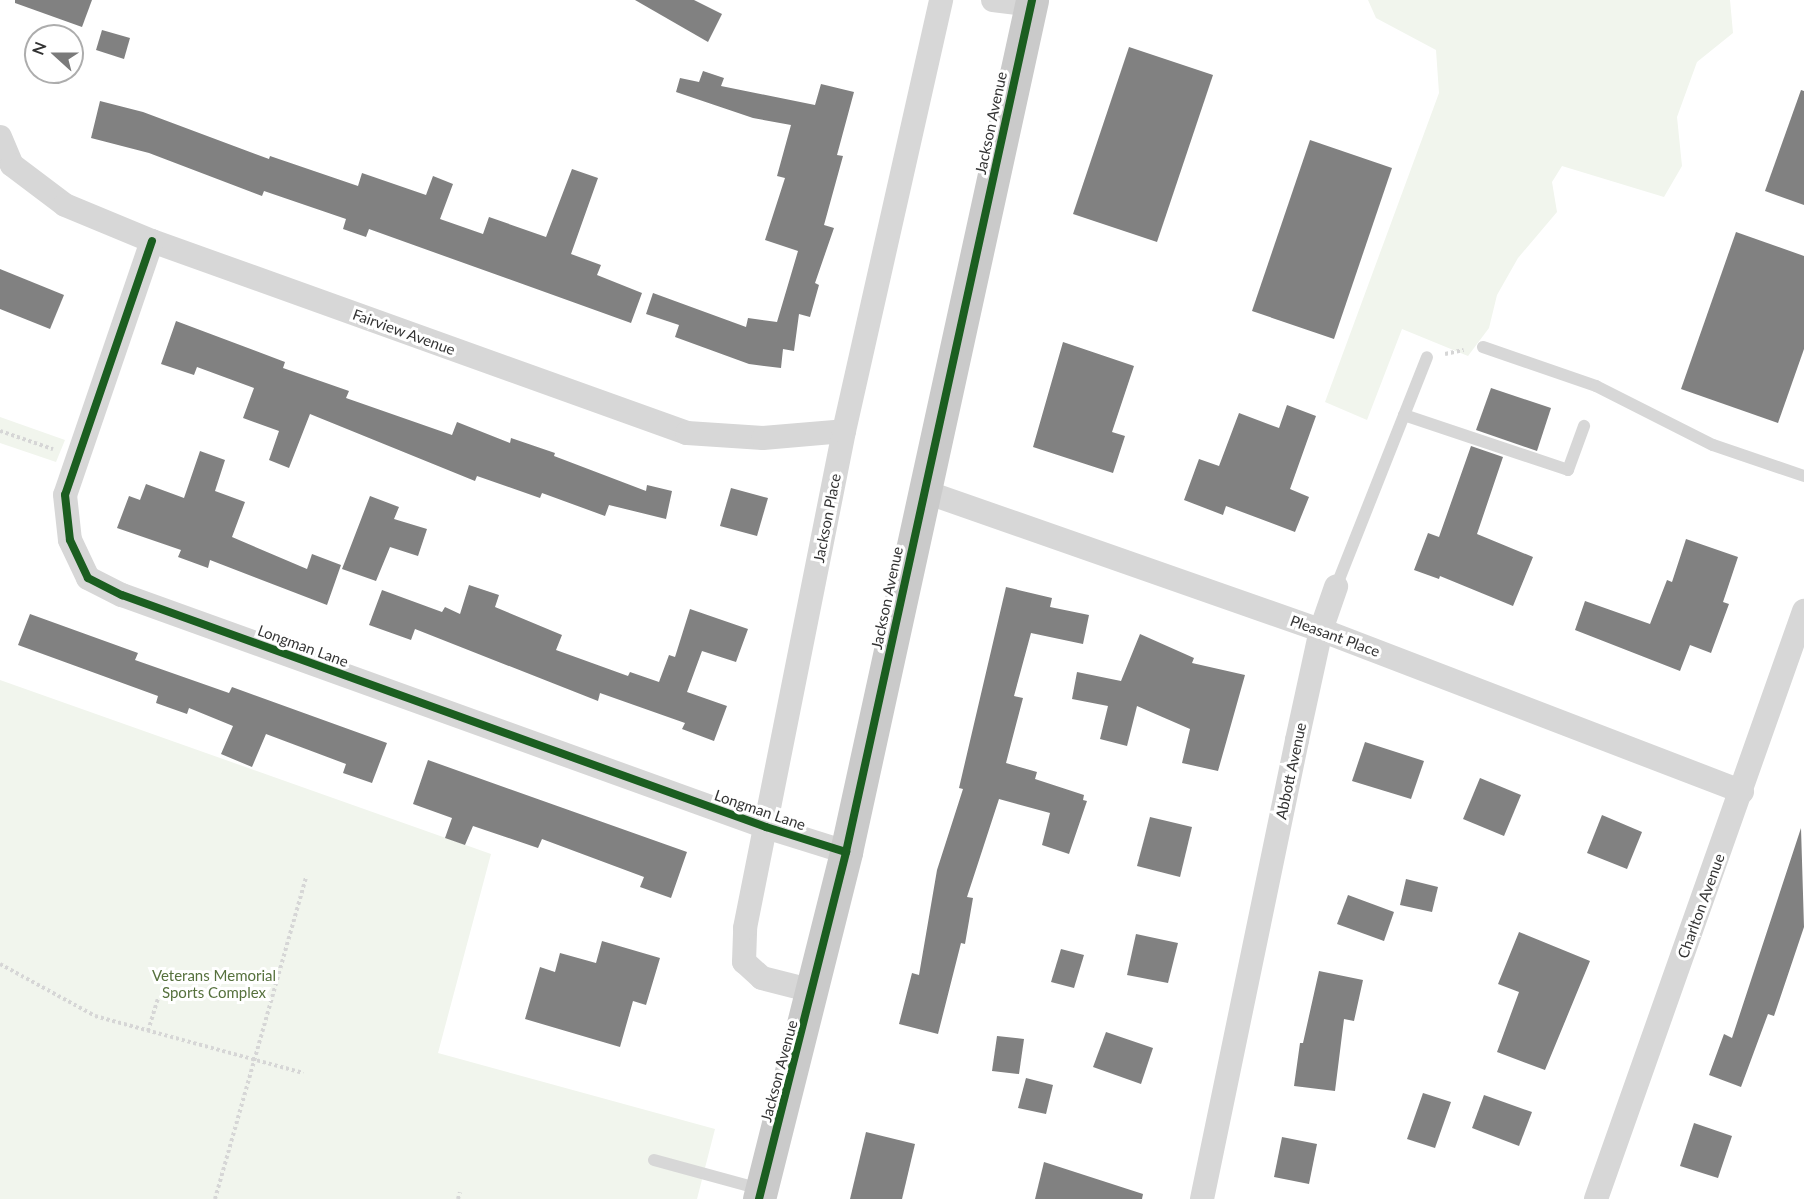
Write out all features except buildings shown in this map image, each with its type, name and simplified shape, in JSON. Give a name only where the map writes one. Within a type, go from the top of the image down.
[{"type":"main road","name":"Jackson Avenue","points":[[760,1194],[813,991],[846,852],[1031,2]]},
{"type":"street","name":"Jackson Place","points":[[813,991],[762,978],[744,962],[745,928],[844,430],[941,0]]},
{"type":"street","points":[[993,0],[1031,2]]},
{"type":"street","name":"Fairview Avenue","points":[[0,137],[12,165],[65,205],[152,241],[687,434],[763,438],[844,430]]},
{"type":"street","name":"Longman Lane","points":[[152,241],[65,495],[70,540],[88,578],[122,595],[766,827],[846,852]]},
{"type":"street","name":"Pleasant Place","points":[[923,491],[1321,630],[1742,792]]},
{"type":"street","name":"Abbott Avenue","points":[[1202,1199],[1321,630],[1336,587]]},
{"type":"street","name":"Charlton Avenue","points":[[1596,1199],[1742,792],[1804,611]]},
{"type":"lane","points":[[1483,347],[1596,386],[1713,445],[1804,476]]},
{"type":"lane","name":"Abbott Avenue","points":[[1336,587],[1426,357]]},
{"type":"lane","points":[[1404,415],[1568,470],[1584,426]]},
{"type":"lane","points":[[654,1160],[760,1194]]},
{"type":"path","points":[[1426,357],[1483,347]]},
{"type":"path","points":[[0,431],[54,449]]},
{"type":"path","points":[[215,1199],[306,877]]},
{"type":"path","points":[[0,964],[80,1010],[303,1073]]},
{"type":"path","points":[[148,1031],[158,998]]},
{"type":"path","points":[[458,1199],[460,1192]]},
{"type":"green space","points":[[1368,0],[1730,0],[1733,33],[1697,62],[1677,117],[1682,166],[1664,197],[1562,166],[1552,182],[1557,212],[1518,258],[1497,295],[1489,328],[1468,356],[1402,329],[1367,420],[1325,402],[1439,93],[1436,50],[1376,18]]},
{"type":"green space","points":[[0,417],[65,440],[56,462],[0,443]]},
{"type":"green space","name":"Veterans Memorial Sports Complex","points":[[0,680],[491,854],[438,1053],[715,1129],[697,1199],[0,1199]]},
{"type":"cycle path","points":[[759,1199],[846,852],[1032,0]]},
{"type":"cycle path","points":[[152,241],[65,495],[70,540],[88,578],[122,595],[766,827],[846,852]]}]
